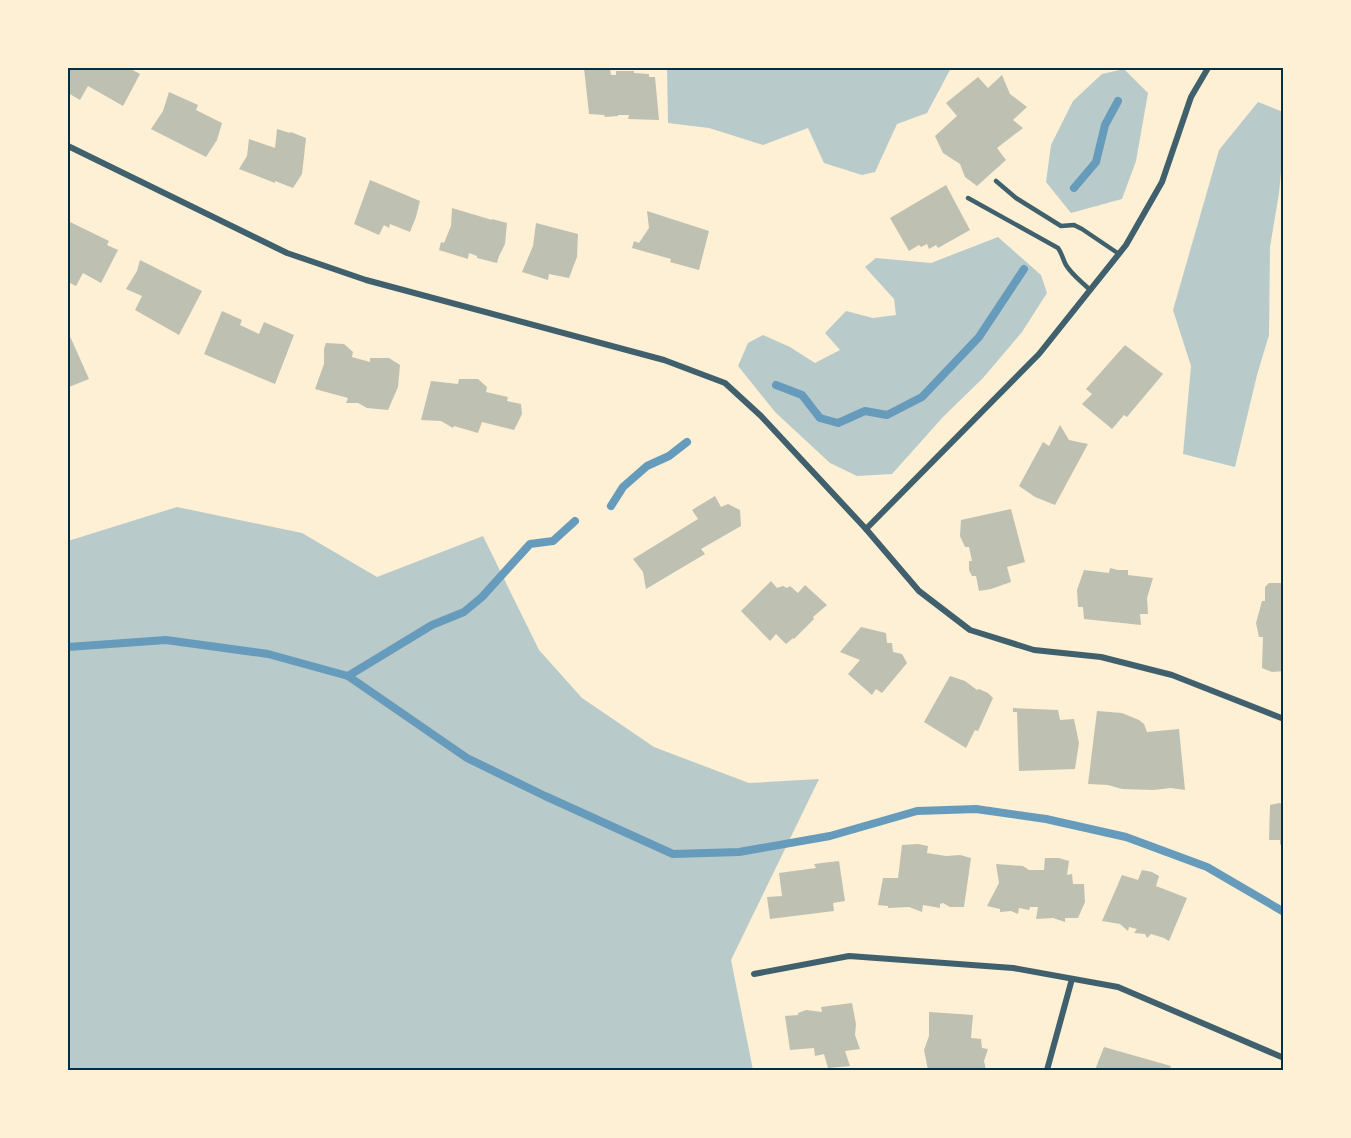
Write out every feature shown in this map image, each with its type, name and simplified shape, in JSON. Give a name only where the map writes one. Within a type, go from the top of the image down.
[{"type":"street","points":[[866,529],[1039,354],[1126,245],[1162,182],[1191,97],[1208,68]]},
{"type":"street","points":[[68,146],[287,254],[366,280],[664,360],[725,383],[761,416],[866,529],[919,591],[970,630],[1034,650],[1101,657],[1172,675],[1284,719]]},
{"type":"street","points":[[754,974],[849,956],[1013,968],[1118,987],[1284,1058]]},
{"type":"street","points":[[1047,1071],[1072,979]]},
{"type":"lane","points":[[996,181],[1016,198],[1061,226],[1074,225],[1119,254]]},
{"type":"lane","points":[[968,198],[1058,248],[1062,253],[1064,263],[1090,290]]},
{"type":"shaded area","points":[[667,68],[951,68],[927,113],[897,124],[875,172],[862,175],[824,163],[808,128],[763,145],[709,128],[668,123]]},
{"type":"shaded area","points":[[1124,69],[1148,93],[1136,161],[1122,199],[1071,213],[1046,182],[1051,145],[1073,101],[1102,74]]},
{"type":"shaded area","points":[[1258,102],[1283,112],[1283,151],[1270,247],[1269,335],[1235,467],[1183,454],[1191,366],[1173,310],[1219,150]]},
{"type":"shaded area","points":[[998,237],[1041,275],[1047,293],[1022,332],[983,378],[943,417],[892,474],[857,476],[830,463],[775,412],[738,366],[748,343],[763,335],[790,347],[815,363],[840,350],[825,333],[846,311],[873,318],[896,315],[894,299],[865,267],[876,258],[931,263]]},
{"type":"shaded area","points":[[177,507],[302,533],[377,577],[483,536],[539,650],[582,698],[654,747],[749,783],[819,779],[731,960],[753,1070],[68,1070],[68,541]]},
{"type":"building","points":[[68,68],[129,68],[140,74],[123,106],[88,86],[80,100],[68,93]]},
{"type":"building","points":[[584,68],[610,68],[611,75],[616,75],[616,71],[634,71],[634,73],[649,74],[649,77],[655,77],[659,120],[628,119],[629,115],[605,117],[589,114]]},
{"type":"building","points":[[1002,75],[1010,94],[1027,107],[1013,120],[1023,128],[997,148],[1006,160],[977,186],[965,177],[960,164],[943,153],[935,136],[957,116],[946,103],[978,77],[988,88]]},
{"type":"building","points":[[169,92],[198,105],[196,110],[222,123],[217,140],[206,157],[151,129],[163,111]]},
{"type":"building","points":[[277,129],[306,138],[302,174],[293,188],[239,169],[247,156],[249,139],[275,148]]},
{"type":"building","points":[[370,180],[420,201],[410,232],[390,224],[389,228],[384,225],[379,235],[354,224]]},
{"type":"building","points":[[946,185],[970,230],[938,248],[936,245],[929,249],[927,244],[921,247],[919,245],[909,251],[890,218]]},
{"type":"building","points":[[452,208],[507,223],[505,244],[497,263],[477,258],[469,253],[468,259],[439,250],[451,226]]},
{"type":"building","points":[[647,211],[709,231],[699,270],[632,248],[634,241],[639,243],[649,228]]},
{"type":"building","points":[[68,221],[109,241],[107,245],[118,250],[101,283],[83,273],[76,286],[68,282]]},
{"type":"building","points":[[536,223],[578,234],[577,257],[569,278],[549,274],[548,280],[522,272],[533,246]]},
{"type":"building","points":[[140,260],[202,291],[179,335],[135,310],[142,296],[126,289],[137,271]]},
{"type":"building","points":[[222,311],[242,320],[240,325],[259,334],[264,322],[294,335],[275,384],[204,354]]},
{"type":"building","points":[[68,334],[89,379],[69,387],[68,383]]},
{"type":"building","points":[[326,343],[344,344],[353,352],[352,357],[370,362],[370,358],[389,358],[400,365],[398,387],[388,410],[367,408],[358,403],[346,403],[348,398],[315,389],[324,364]]},
{"type":"building","points":[[1125,345],[1163,374],[1127,417],[1124,415],[1112,429],[1082,404],[1092,394],[1086,389]]},
{"type":"building","points":[[459,379],[478,379],[487,387],[486,392],[508,397],[507,401],[521,404],[522,414],[514,430],[482,422],[478,433],[454,426],[453,428],[441,421],[421,420],[431,381],[458,384]]},
{"type":"building","points":[[1060,425],[1069,440],[1088,444],[1055,505],[1035,497],[1019,486],[1043,442],[1049,446]]},
{"type":"building","points":[[715,496],[721,507],[728,504],[740,510],[741,526],[701,549],[705,554],[646,589],[643,572],[633,559],[698,519],[692,510]]},
{"type":"building","points":[[1011,509],[1025,562],[1007,567],[1011,582],[979,591],[976,576],[972,576],[969,570],[969,561],[972,561],[969,547],[965,547],[960,536],[961,520]]},
{"type":"building","points":[[1110,568],[1128,570],[1128,575],[1153,578],[1147,598],[1148,614],[1140,614],[1141,625],[1084,619],[1083,607],[1078,607],[1077,590],[1084,570],[1109,573]]},
{"type":"building","points":[[771,581],[777,588],[790,586],[798,593],[805,585],[827,605],[794,639],[786,644],[776,634],[770,641],[741,611]]},
{"type":"building","points":[[1269,583],[1284,583],[1284,671],[1272,672],[1262,668],[1263,637],[1259,637],[1256,623],[1262,601],[1265,601],[1265,587]]},
{"type":"building","points":[[861,627],[886,633],[887,643],[892,643],[893,652],[902,654],[907,663],[882,693],[876,689],[872,695],[848,674],[860,660],[840,652]]},
{"type":"building","points":[[950,676],[965,681],[993,698],[978,731],[975,730],[966,748],[924,722]]},
{"type":"building","points":[[1013,708],[1058,710],[1060,720],[1074,719],[1079,743],[1075,769],[1019,771],[1017,712],[1013,712]]},
{"type":"building","points":[[1097,711],[1122,713],[1139,720],[1144,724],[1147,732],[1179,729],[1185,790],[1122,789],[1108,785],[1088,784]]},
{"type":"building","points":[[1284,804],[1284,849],[1280,840],[1269,840],[1270,805]]},
{"type":"building","points":[[902,845],[928,846],[927,853],[971,858],[964,907],[950,907],[943,903],[940,904],[940,908],[923,905],[922,912],[909,907],[888,908],[888,906],[878,905],[883,878],[898,878]]},
{"type":"building","points":[[1045,858],[1069,861],[1067,875],[1072,874],[1073,884],[1084,884],[1085,902],[1078,918],[1065,918],[1065,922],[1053,918],[1036,919],[1038,907],[1030,907],[1029,910],[1019,908],[1018,914],[1011,911],[1000,912],[1000,909],[987,906],[999,883],[996,864],[1023,866],[1029,870],[1044,870]]},
{"type":"building","points":[[839,861],[845,901],[833,903],[834,911],[770,919],[767,897],[782,896],[779,873],[816,868],[814,864]]},
{"type":"building","points":[[1142,870],[1159,876],[1156,886],[1187,898],[1169,941],[1151,934],[1147,938],[1145,934],[1134,933],[1137,929],[1129,927],[1128,931],[1120,924],[1102,921],[1122,875],[1138,880]]},
{"type":"building","points":[[852,1003],[856,1024],[855,1035],[860,1049],[845,1051],[850,1066],[828,1068],[824,1054],[815,1056],[814,1048],[790,1050],[785,1016],[798,1015],[806,1010],[822,1012],[821,1007]]},
{"type":"building","points":[[929,1012],[973,1015],[971,1038],[981,1039],[982,1048],[988,1049],[984,1061],[986,1070],[928,1070],[924,1050],[929,1036]]},
{"type":"building","points":[[1104,1047],[1171,1066],[1169,1070],[1095,1070]]},
{"type":"waterway","points":[[1074,188],[1096,162],[1105,125],[1118,101]]},
{"type":"waterway","points":[[776,385],[802,395],[820,418],[838,423],[865,411],[887,415],[922,397],[979,337],[1024,269]]},
{"type":"waterway","points":[[611,506],[623,487],[647,466],[669,456],[687,442]]},
{"type":"waterway","points":[[348,676],[432,625],[464,612],[482,597],[530,544],[553,541],[575,521]]},
{"type":"waterway","points":[[68,647],[166,640],[268,654],[348,676],[467,758],[673,854],[739,852],[830,836],[917,811],[976,809],[1046,819],[1126,837],[1207,867],[1284,912]]}]
